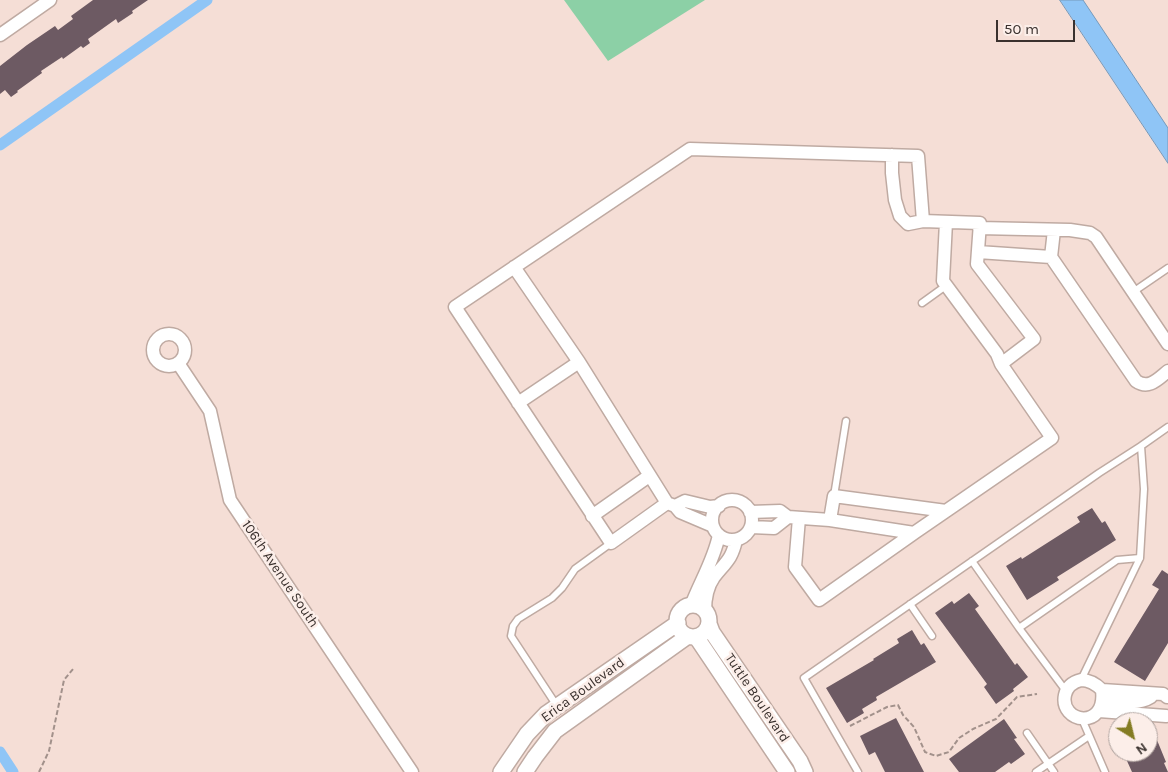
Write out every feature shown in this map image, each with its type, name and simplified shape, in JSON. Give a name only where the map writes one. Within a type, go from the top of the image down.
[{"type":"street","points":[[0,34],[50,0]]},
{"type":"street","points":[[719,506],[710,507],[685,501],[671,504],[610,543],[455,307],[690,149],[918,156],[923,221]]},
{"type":"street","points":[[892,155],[895,200],[900,216],[908,224],[923,221],[980,223],[977,264],[1034,339],[1001,364]]},
{"type":"street","points":[[793,518],[795,568],[819,600],[1052,438],[1001,364],[997,354],[943,280],[946,222]]},
{"type":"street","points":[[979,228],[1070,230],[1090,233],[1096,237],[1166,338]]},
{"type":"street","points":[[1054,230],[1050,257],[1136,381],[1141,385],[1150,385],[1168,371]]},
{"type":"street","points":[[978,252],[1050,257]]},
{"type":"street","points":[[514,267],[579,362],[649,476],[671,504],[680,512],[716,530],[724,538],[730,540],[736,540],[748,533],[752,521],[748,508],[737,501],[731,500],[724,502],[715,511],[713,517],[716,530],[716,546],[702,613],[704,633],[691,636],[681,631],[678,622],[680,612],[684,609],[702,613]]},
{"type":"street","points":[[518,403],[579,362]]},
{"type":"street","name":"106th Avenue South","points":[[178,363],[210,411],[230,500],[412,772]]},
{"type":"street","points":[[592,516],[649,476]]},
{"type":"street","points":[[830,520],[834,496],[946,511]]},
{"type":"street","points":[[750,512],[780,511],[793,518],[830,520],[914,533]]},
{"type":"street","points":[[751,527],[774,528],[793,518]]},
{"type":"street","points":[[702,613],[708,589],[731,556],[736,540]]},
{"type":"street","name":"Tuttle Boulevard","points":[[702,613],[712,632],[800,761],[805,772]]},
{"type":"street","name":"Erica Boulevard","points":[[502,772],[527,734],[546,714],[678,622]]},
{"type":"street","name":"Tuttle Boulevard","points":[[691,636],[699,641],[788,772]]},
{"type":"street","name":"Erica Boulevard","points":[[525,772],[555,731],[691,636]]},
{"type":"street","points":[[1081,680],[1088,680],[1094,683],[1101,700],[1094,716],[1082,719],[1071,714],[1064,703],[1064,697],[1069,686],[1081,680]]},
{"type":"street","points":[[1163,693],[1167,721],[1101,700],[1131,703],[1146,700],[1163,693]]},
{"type":"lane","points":[[1133,292],[1168,268]]},
{"type":"lane","points":[[922,303],[947,285]]},
{"type":"lane","points":[[834,496],[846,420]]},
{"type":"lane","points":[[858,772],[804,678],[1168,427]]},
{"type":"lane","points":[[1081,680],[1140,558],[1144,490],[1141,446]]},
{"type":"lane","points":[[557,706],[511,636],[513,626],[518,619],[552,598],[562,588],[575,569],[610,543]]},
{"type":"lane","points":[[1019,628],[1117,560],[1140,558]]},
{"type":"lane","points":[[972,561],[1066,691]]},
{"type":"lane","points":[[910,604],[932,636]]},
{"type":"lane","points":[[1082,719],[1105,772]]},
{"type":"lane","points":[[1027,733],[1054,772]]},
{"type":"lane","points":[[1036,772],[1090,736]]},
{"type":"path","points":[[39,772],[49,751],[64,680],[73,669]]},
{"type":"path","points":[[850,726],[886,707],[898,705],[903,715],[914,727],[925,752],[936,756],[948,752],[959,738],[996,719],[1018,697],[1037,694]]},
{"type":"green space","points":[[564,0],[705,0],[608,61]]},
{"type":"water","points":[[1060,0],[1083,0],[1168,128],[1168,163]]},
{"type":"building","points":[[93,0],[148,0],[118,23],[116,19],[88,39],[90,43],[83,48],[81,46],[41,71],[42,73],[11,97],[5,90],[0,94],[0,66],[55,26],[58,30],[73,19],[71,16]]},
{"type":"building","points":[[1092,508],[1102,523],[1105,521],[1116,540],[1057,577],[1059,580],[1027,600],[1006,566],[1021,557],[1022,559],[1080,522],[1077,517]]},
{"type":"building","points":[[1162,570],[1168,574],[1168,643],[1145,681],[1114,662],[1159,589],[1152,585]]},
{"type":"building","points":[[969,593],[979,606],[975,609],[1015,665],[1017,663],[1028,677],[1013,689],[1014,691],[996,704],[984,687],[987,684],[935,613],[952,601],[954,604]]},
{"type":"building","points":[[912,630],[921,645],[924,643],[936,662],[876,697],[877,700],[862,709],[864,713],[847,723],[826,688],[874,660],[899,643],[897,639]]},
{"type":"building","points":[[896,718],[924,772],[885,772],[875,752],[869,755],[860,736]]},
{"type":"building","points":[[1004,719],[1017,738],[1014,739],[1025,754],[995,772],[959,772],[949,759]]},
{"type":"building","points":[[1158,742],[1168,772],[1132,772],[1128,762],[1158,762]]},
{"type":"waterway","points":[[0,145],[207,0]]},
{"type":"waterway","points":[[0,752],[13,772]]}]
